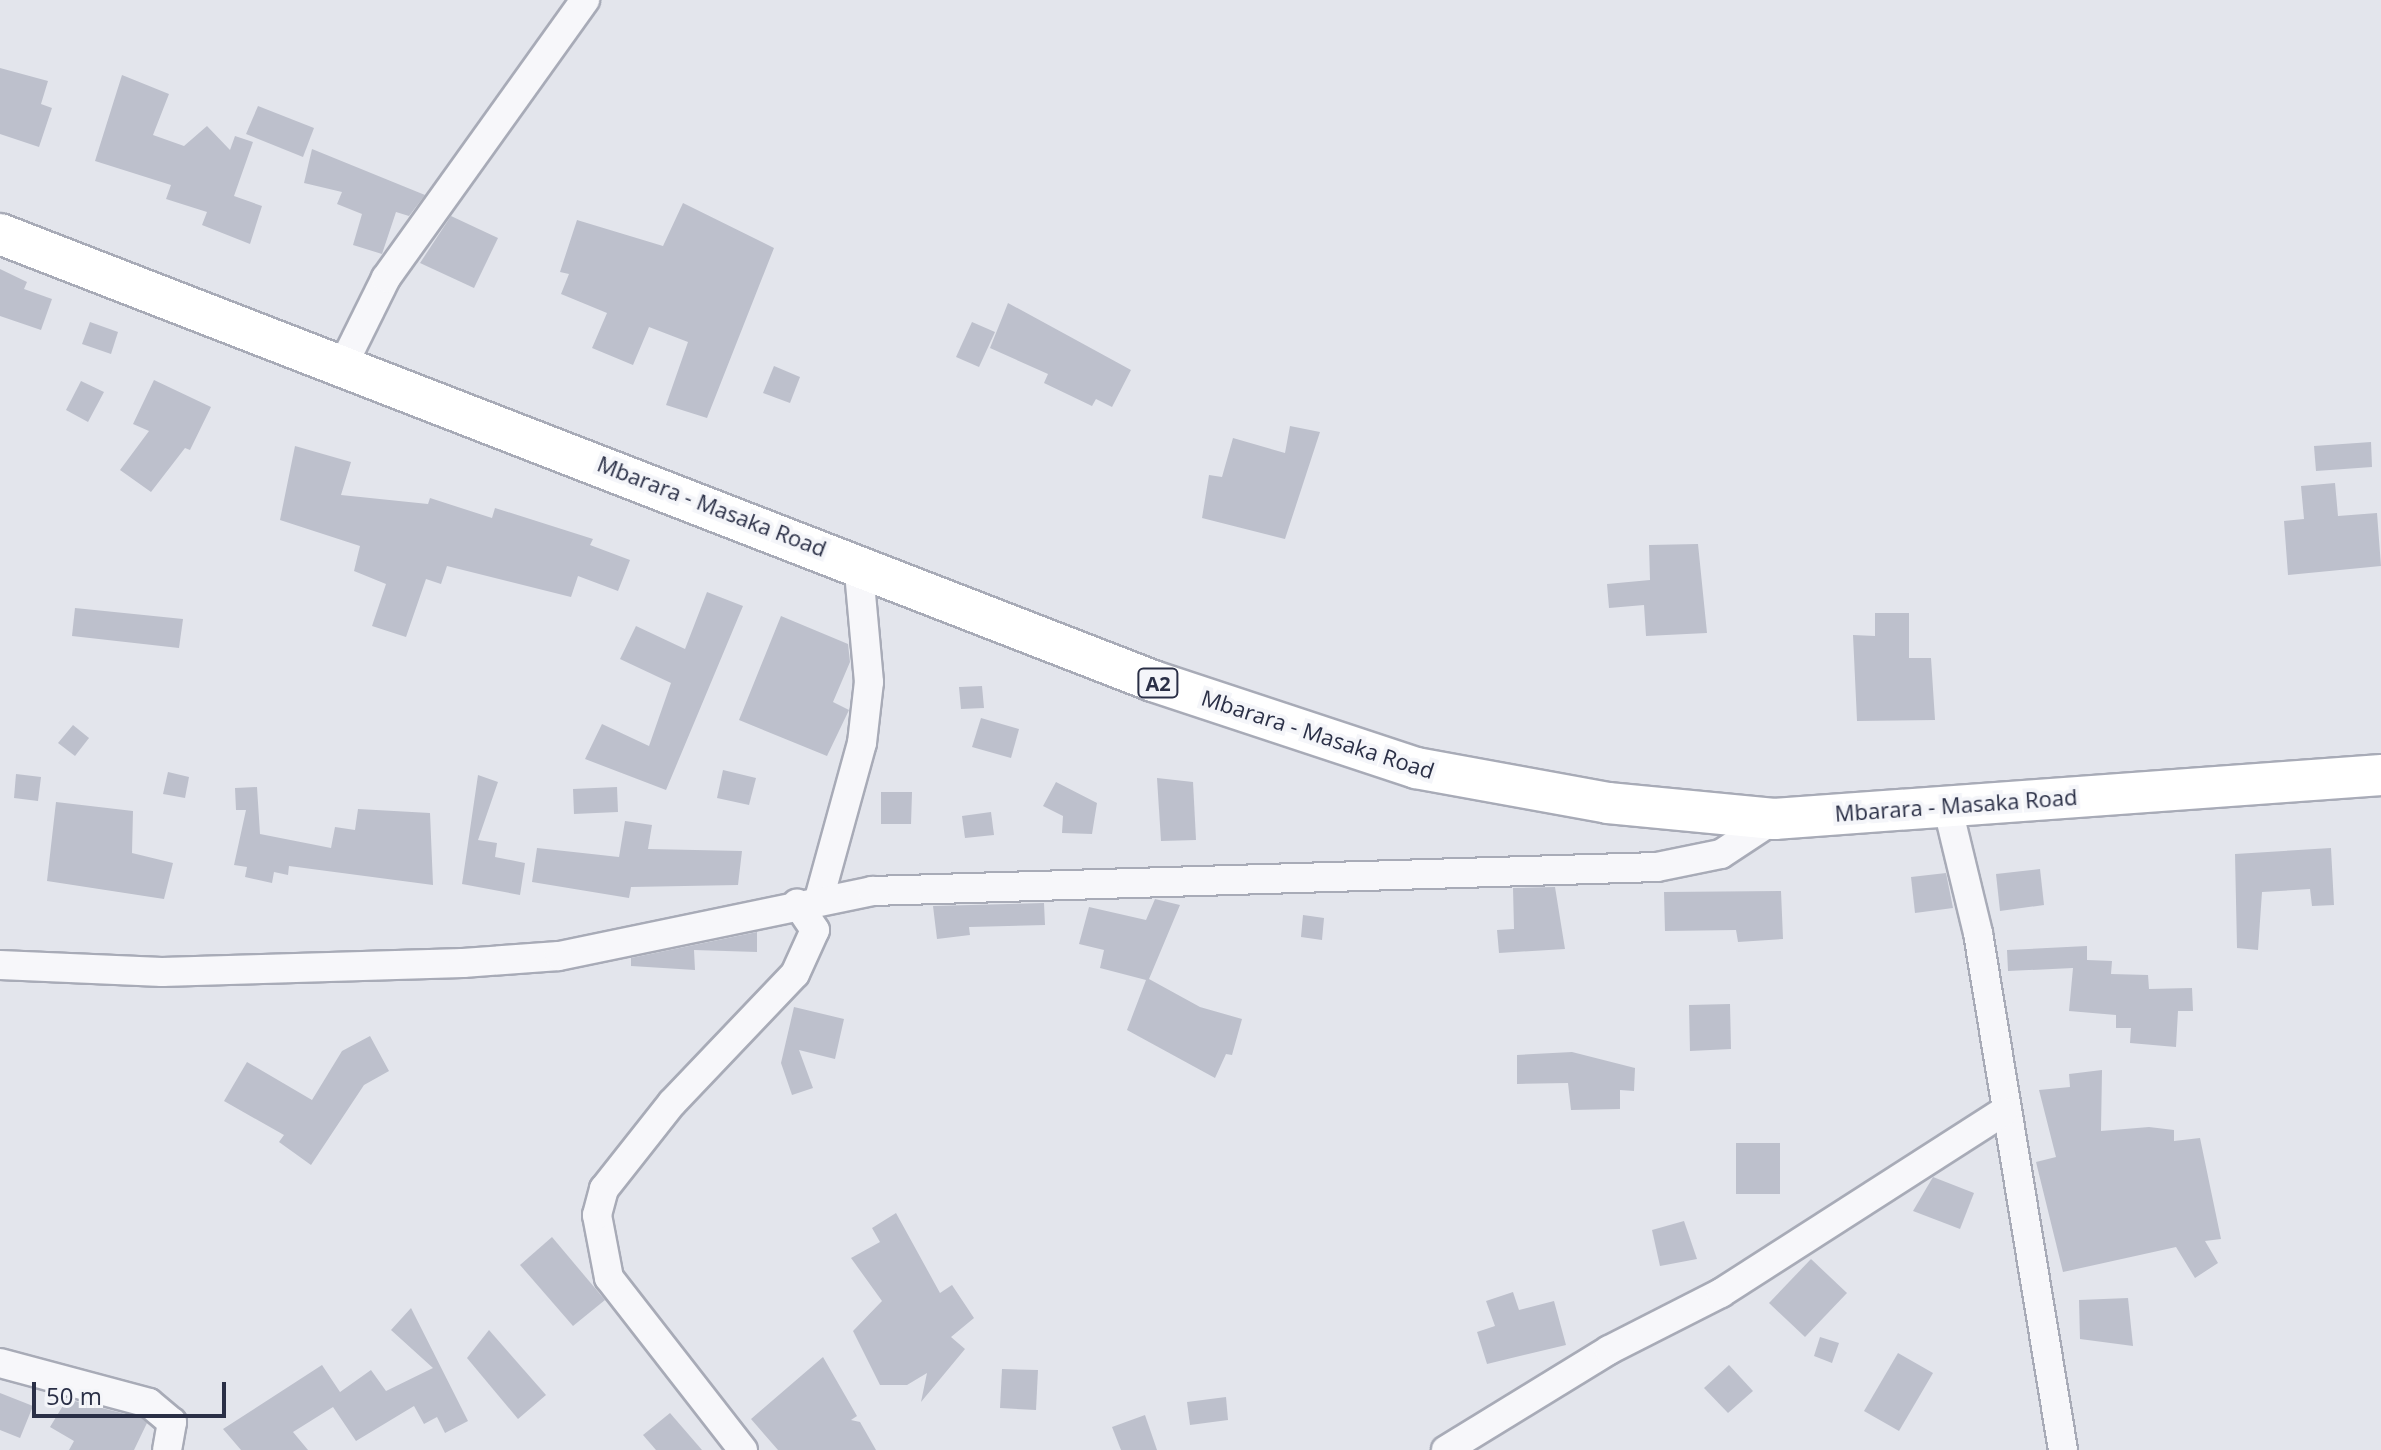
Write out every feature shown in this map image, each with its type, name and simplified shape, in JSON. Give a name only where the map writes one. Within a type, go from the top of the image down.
[{"type":"highway","name":"Mbarara - Masaka Road","points":[[0,234],[858,562],[1153,681],[1416,768],[1608,803],[1774,819],[2381,775]]},
{"type":"street","points":[[343,365],[386,278],[585,0]]},
{"type":"street","points":[[743,1450],[609,1278],[597,1215],[604,1189],[672,1103],[800,966],[815,930],[808,901],[862,743],[869,682],[858,562]]},
{"type":"street","points":[[1947,805],[1978,933],[2003,1112],[2063,1450]]},
{"type":"street","points":[[0,965],[162,972],[514,960],[808,901],[968,884],[1657,867],[1721,854],[1774,819]]},
{"type":"street","points":[[1446,1450],[1609,1350],[1721,1293],[2003,1112]]},
{"type":"street","points":[[0,1363],[127,1392],[157,1407],[172,1422],[167,1450]]},
{"type":"building","points":[[0,68],[48,81],[41,104],[52,108],[39,147],[0,134]]},
{"type":"building","points":[[122,75],[169,94],[153,135],[184,146],[207,126],[230,150],[235,136],[253,142],[234,196],[262,206],[250,244],[202,225],[207,212],[166,199],[171,185],[95,161]]},
{"type":"building","points":[[258,106],[314,128],[303,157],[246,134]]},
{"type":"building","points":[[312,149],[425,195],[409,216],[396,212],[382,254],[353,245],[362,214],[337,204],[342,192],[304,183]]},
{"type":"building","points":[[683,203],[774,248],[707,418],[666,405],[688,342],[649,327],[633,365],[592,348],[607,313],[561,294],[569,274],[560,272],[577,220],[663,246]]},
{"type":"building","points":[[451,216],[498,238],[474,288],[420,263]]},
{"type":"building","points":[[0,269],[27,282],[24,289],[52,299],[41,330],[0,316]]},
{"type":"building","points":[[1008,303],[1131,370],[1112,407],[1096,399],[1092,406],[1044,383],[1048,374],[990,348]]},
{"type":"building","points":[[90,322],[118,332],[111,354],[82,344]]},
{"type":"building","points":[[972,322],[995,332],[979,367],[956,357]]},
{"type":"building","points":[[774,366],[800,377],[790,403],[763,393]]},
{"type":"building","points":[[154,380],[211,407],[190,450],[185,448],[151,492],[120,470],[149,431],[133,424]]},
{"type":"building","points":[[81,381],[104,392],[88,422],[66,410]]},
{"type":"building","points":[[1290,426],[1320,432],[1285,539],[1202,518],[1209,475],[1222,477],[1233,438],[1285,453]]},
{"type":"building","points":[[2371,442],[2372,467],[2316,471],[2314,446]]},
{"type":"building","points":[[295,446],[351,462],[341,495],[428,504],[430,498],[492,518],[495,508],[593,539],[590,545],[630,560],[618,591],[578,576],[571,597],[447,566],[441,584],[426,579],[406,637],[372,626],[386,584],[354,571],[360,546],[280,520]]},
{"type":"building","points":[[2335,483],[2338,516],[2377,513],[2381,566],[2288,575],[2284,521],[2304,519],[2301,486]]},
{"type":"building","points":[[1698,544],[1707,633],[1646,636],[1644,605],[1609,608],[1607,584],[1650,580],[1649,545]]},
{"type":"building","points":[[707,592],[743,606],[666,790],[585,759],[602,724],[649,746],[671,683],[620,659],[636,626],[685,649]]},
{"type":"building","points":[[75,608],[183,619],[179,648],[72,636]]},
{"type":"building","points":[[1875,613],[1909,613],[1909,658],[1931,658],[1935,720],[1857,721],[1853,635],[1875,636]]},
{"type":"building","points":[[781,616],[848,644],[850,662],[833,702],[849,710],[827,756],[739,720]]},
{"type":"building","points":[[982,686],[984,708],[961,709],[959,687]]},
{"type":"building","points":[[981,718],[1019,729],[1011,758],[972,747]]},
{"type":"building","points":[[73,725],[89,738],[75,756],[58,743]]},
{"type":"building","points":[[723,770],[756,778],[749,805],[717,798]]},
{"type":"building","points":[[168,772],[189,777],[185,798],[163,794]]},
{"type":"building","points":[[16,774],[41,777],[38,801],[14,798]]},
{"type":"building","points":[[478,775],[498,782],[478,840],[497,843],[495,857],[525,863],[520,895],[462,884]]},
{"type":"building","points":[[1157,778],[1193,782],[1196,840],[1161,841]]},
{"type":"building","points":[[1056,782],[1097,803],[1092,834],[1062,833],[1063,816],[1043,806]]},
{"type":"building","points":[[257,787],[260,834],[331,848],[335,827],[355,830],[358,809],[430,813],[433,885],[289,866],[288,875],[274,872],[272,883],[245,877],[247,867],[234,865],[246,810],[236,810],[235,788]]},
{"type":"building","points":[[617,787],[618,812],[574,814],[573,789]]},
{"type":"building","points":[[881,792],[912,792],[911,824],[881,824]]},
{"type":"building","points":[[56,802],[133,811],[132,853],[173,863],[164,899],[47,881]]},
{"type":"building","points":[[991,812],[994,835],[965,838],[962,816]]},
{"type":"building","points":[[625,821],[652,825],[648,849],[742,851],[738,885],[631,887],[629,898],[532,882],[537,848],[619,857]]},
{"type":"building","points":[[2331,848],[2334,905],[2312,906],[2310,889],[2262,892],[2258,950],[2237,948],[2235,854]]},
{"type":"building","points":[[2040,869],[2044,905],[2000,911],[1996,874]]},
{"type":"building","points":[[1946,873],[1953,908],[1915,913],[1911,877]]},
{"type":"building","points":[[1555,887],[1565,949],[1499,953],[1497,930],[1514,929],[1513,888]]},
{"type":"building","points":[[1781,891],[1783,939],[1738,942],[1736,930],[1665,931],[1664,892]]},
{"type":"building","points":[[1155,899],[1180,905],[1149,979],[1200,1007],[1242,1019],[1232,1055],[1226,1054],[1215,1078],[1127,1030],[1146,980],[1100,968],[1104,950],[1079,944],[1089,907],[1146,920]]},
{"type":"building","points":[[1044,903],[1045,925],[969,927],[970,935],[937,939],[933,906]]},
{"type":"building","points":[[1303,915],[1324,918],[1322,940],[1301,937]]},
{"type":"building","points":[[757,932],[757,952],[694,950],[695,970],[631,966],[631,958]]},
{"type":"building","points":[[2087,946],[2087,960],[2112,961],[2111,974],[2148,975],[2149,989],[2192,988],[2193,1011],[2178,1011],[2176,1047],[2130,1043],[2131,1028],[2116,1028],[2116,1015],[2069,1011],[2073,968],[2008,971],[2007,950]]},
{"type":"building","points":[[1730,1004],[1731,1049],[1690,1051],[1689,1005]]},
{"type":"building","points":[[794,1007],[844,1019],[835,1059],[799,1050],[813,1088],[792,1095],[781,1063]]},
{"type":"building","points":[[370,1036],[389,1071],[364,1085],[311,1165],[279,1142],[284,1135],[224,1101],[247,1062],[312,1100],[342,1051]]},
{"type":"building","points":[[1572,1052],[1635,1068],[1634,1091],[1620,1090],[1620,1109],[1571,1110],[1568,1083],[1517,1084],[1517,1055]]},
{"type":"building","points":[[2102,1070],[2101,1131],[2149,1127],[2174,1130],[2174,1141],[2200,1138],[2221,1239],[2205,1241],[2218,1263],[2195,1278],[2176,1247],[2063,1272],[2036,1162],[2056,1157],[2039,1090],[2070,1087],[2069,1074]]},
{"type":"building","points":[[1736,1143],[1780,1143],[1780,1194],[1736,1194]]},
{"type":"building","points":[[1933,1177],[1974,1193],[1960,1229],[1913,1211]]},
{"type":"building","points":[[896,1213],[940,1293],[952,1285],[974,1318],[951,1337],[965,1349],[921,1402],[927,1373],[907,1385],[880,1385],[853,1331],[882,1301],[851,1258],[880,1242],[872,1228]]},
{"type":"building","points":[[1684,1221],[1697,1259],[1660,1266],[1652,1230]]},
{"type":"building","points":[[552,1237],[605,1300],[573,1326],[520,1265]]},
{"type":"building","points":[[1811,1259],[1847,1293],[1805,1337],[1769,1303]]},
{"type":"building","points":[[1513,1292],[1519,1310],[1554,1301],[1566,1345],[1487,1364],[1477,1332],[1495,1326],[1486,1301]]},
{"type":"building","points":[[2128,1298],[2133,1346],[2080,1339],[2079,1300]]},
{"type":"building","points":[[411,1308],[468,1421],[445,1433],[437,1417],[424,1424],[414,1406],[356,1441],[333,1407],[293,1432],[308,1450],[241,1450],[223,1429],[322,1365],[340,1392],[371,1370],[386,1391],[433,1368],[391,1330]]},
{"type":"building","points":[[489,1330],[546,1395],[518,1419],[467,1358]]},
{"type":"building","points":[[1820,1337],[1839,1343],[1832,1363],[1814,1356]]},
{"type":"building","points":[[1898,1353],[1933,1373],[1899,1431],[1864,1411]]},
{"type":"building","points":[[823,1357],[857,1416],[851,1420],[860,1422],[876,1450],[778,1450],[751,1419]]},
{"type":"building","points":[[1729,1365],[1753,1391],[1728,1413],[1704,1388]]},
{"type":"building","points":[[1002,1369],[1038,1370],[1036,1410],[1000,1408]]},
{"type":"building","points":[[0,1393],[33,1406],[20,1438],[0,1430]]},
{"type":"building","points":[[1226,1397],[1228,1420],[1190,1425],[1187,1402]]},
{"type":"building","points":[[67,1399],[141,1418],[147,1423],[134,1450],[69,1450],[74,1441],[50,1427]]},
{"type":"building","points":[[670,1413],[702,1450],[656,1450],[643,1435]]},
{"type":"building","points":[[1145,1415],[1157,1450],[1121,1450],[1112,1427]]}]
